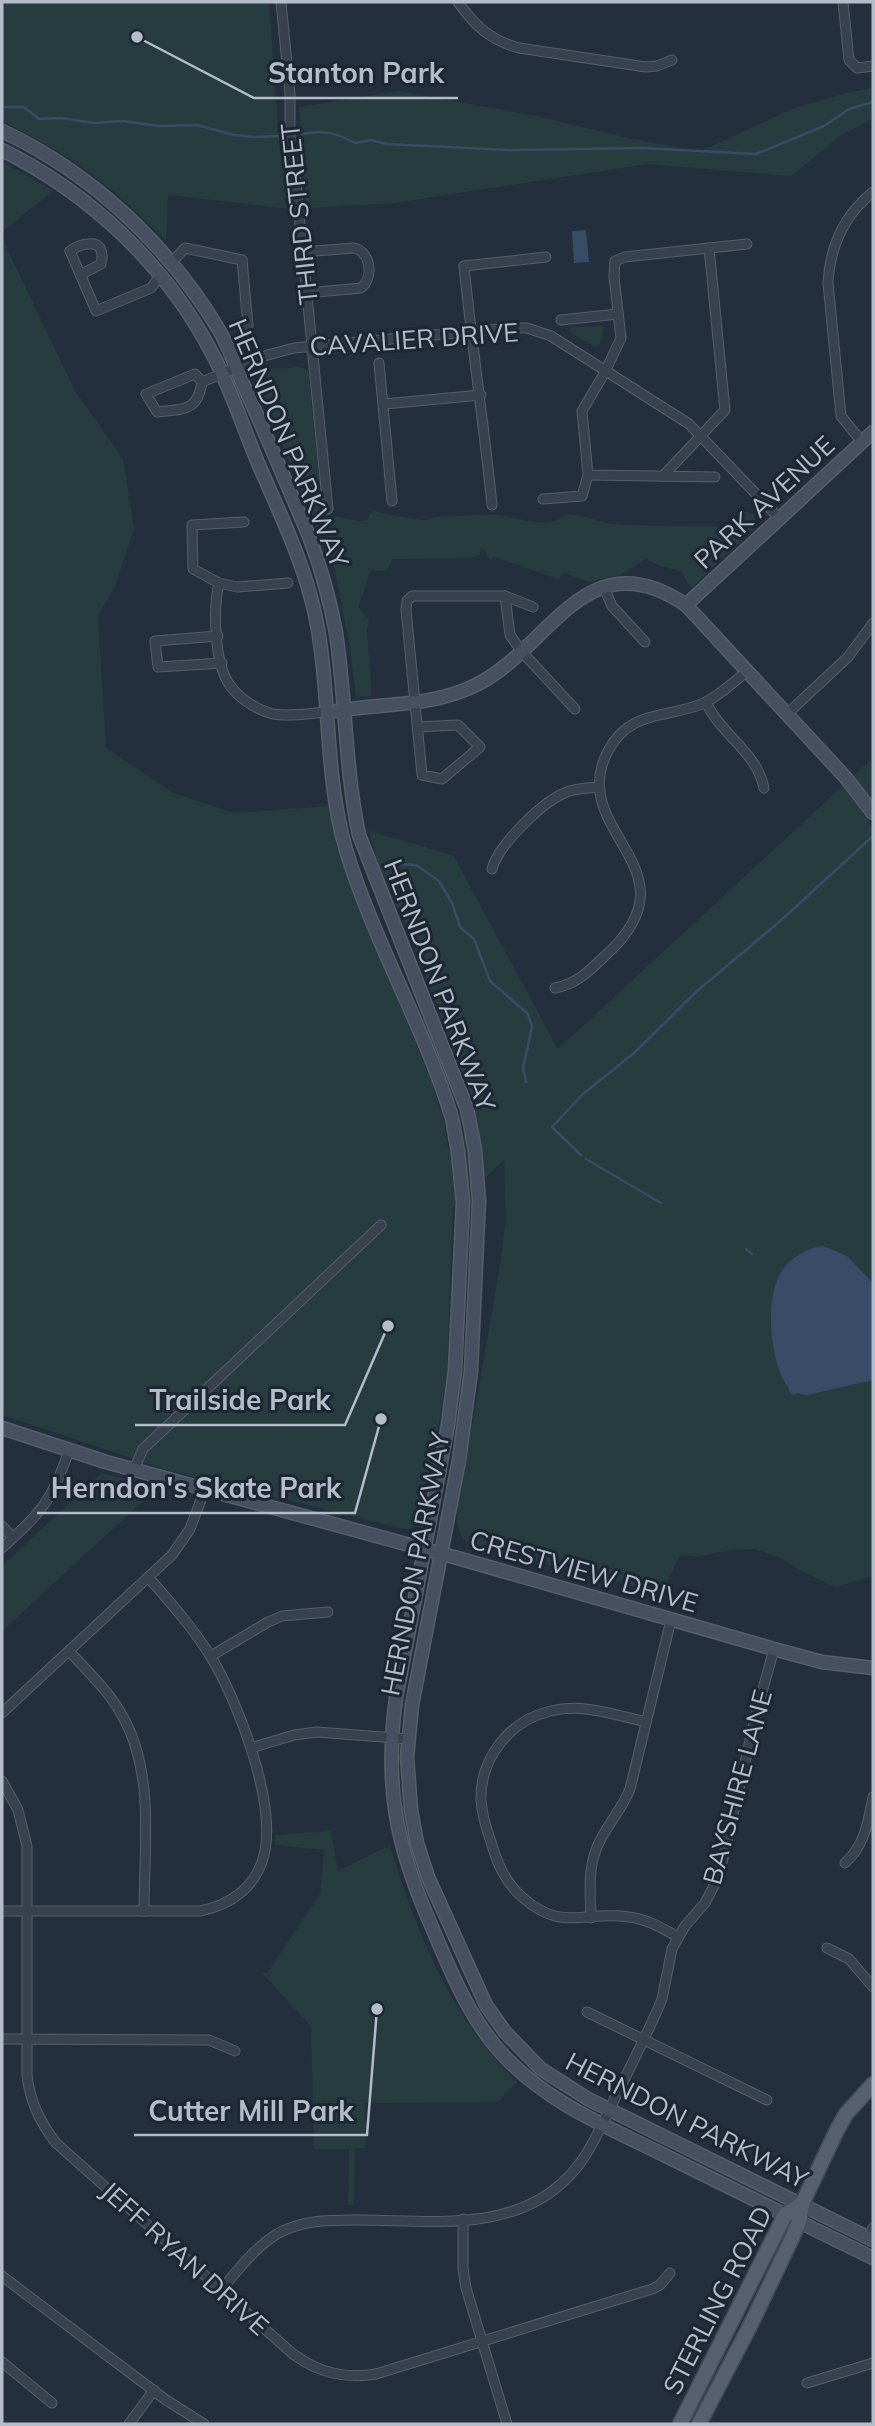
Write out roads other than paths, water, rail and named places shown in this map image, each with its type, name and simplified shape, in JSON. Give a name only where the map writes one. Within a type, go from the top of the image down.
[{"type":"main road","name":"HERNDON PARKWAY","points":[[2,131],[56,162],[110,201],[148,236],[171,263],[219,331],[237,368],[309,536],[320,568],[336,634],[352,798],[362,844],[460,1089],[475,1150],[479,1218],[471,1371],[459,1460],[412,1705],[408,1739],[410,1801],[422,1860],[486,2005],[505,2032],[541,2069],[573,2092],[802,2204],[872,2235]]},
{"type":"main road","name":"HERNDON PARKWAY","points":[[2,150],[51,177],[98,212],[135,247],[160,276],[196,327],[221,374],[302,567],[318,627],[336,801],[346,850],[447,1102],[458,1152],[463,1202],[455,1370],[449,1425],[396,1698],[391,1737],[392,1794],[402,1849],[418,1895],[474,2016],[504,2057],[530,2081],[560,2103],[873,2258]]},
{"type":"main road","name":"PARK AVENUE","points":[[686,606],[873,432]]},
{"type":"main road","points":[[327,712],[415,704],[477,685],[522,652],[564,609],[587,593],[616,585],[646,586],[661,591],[686,606],[846,778],[873,813]]},
{"type":"main road","name":"CRESTVIEW DRIVE","points":[[2,1428],[134,1469],[774,1649],[822,1662],[873,1668]]},
{"type":"main road","name":"STERLING ROAD","points":[[699,2424],[751,2324],[799,2222],[802,2204],[846,2114],[873,2084]]},
{"type":"main road","name":"STERLING ROAD","points":[[680,2424],[785,2215],[802,2204]]},
{"type":"street","name":"THIRD STREET","points":[[281,2],[290,94],[290,147],[296,183],[328,509]]},
{"type":"street","points":[[458,2],[480,30],[497,41],[519,48],[646,67],[672,60]]},
{"type":"street","points":[[842,2],[848,55],[852,65],[862,69],[873,66]]},
{"type":"street","points":[[862,442],[845,423],[840,408],[828,283],[838,236],[855,209],[873,192]]},
{"type":"street","points":[[543,499],[582,496],[588,475],[582,411],[606,372],[621,338],[614,277],[615,261],[625,257],[747,244]]},
{"type":"street","points":[[171,263],[185,248],[242,260],[248,326]]},
{"type":"street","points":[[303,252],[354,248],[362,250],[367,256],[369,277],[361,288],[307,293]]},
{"type":"street","points":[[663,476],[725,410],[709,248]]},
{"type":"street","points":[[492,505],[464,266],[546,257]]},
{"type":"street","points":[[80,275],[96,311],[151,288],[160,276]]},
{"type":"street","points":[[561,320],[618,314]]},
{"type":"street","name":"CAVALIER DRIVE","points":[[202,383],[277,352],[311,346],[510,328],[537,331],[562,343],[689,424],[780,519]]},
{"type":"street","points":[[379,363],[392,501]]},
{"type":"street","points":[[195,374],[202,383],[200,396],[186,409],[157,412],[146,394],[195,374]]},
{"type":"street","points":[[384,404],[481,395]]},
{"type":"street","points":[[588,475],[715,477]]},
{"type":"street","points":[[244,522],[192,525],[193,569],[219,583],[237,587],[288,583]]},
{"type":"street","points":[[219,583],[216,596],[218,636],[222,663],[229,684],[249,703],[260,709],[286,715],[327,712]]},
{"type":"street","points":[[604,588],[612,606],[645,642]]},
{"type":"street","points":[[417,727],[458,725],[480,747],[442,779],[422,775],[417,727],[406,610],[407,601],[412,596],[505,596],[533,607]]},
{"type":"street","points":[[505,596],[510,635],[522,652],[575,709]]},
{"type":"street","points":[[787,714],[848,657],[873,623]]},
{"type":"street","points":[[218,636],[155,641],[158,667],[222,663]]},
{"type":"street","points":[[555,988],[583,977],[623,939],[631,928],[640,905],[641,889],[635,864],[604,811],[599,787],[602,765],[607,754],[621,733],[632,724],[706,702],[747,671]]},
{"type":"street","points":[[706,702],[715,719],[754,762],[764,788]]},
{"type":"street","points":[[492,869],[505,844],[556,797],[580,788],[599,787]]},
{"type":"street","points":[[134,1469],[143,1449],[381,1225]]},
{"type":"street","points":[[2,1548],[40,1513],[51,1497],[69,1450]]},
{"type":"street","points":[[2,1713],[182,1542],[205,1489]]},
{"type":"street","points":[[2,1526],[13,1538]]},
{"type":"street","points":[[2,1911],[200,1911],[214,1908],[237,1896],[255,1877],[260,1866],[266,1843],[261,1788],[251,1748],[231,1695],[211,1657],[178,1611],[148,1577]]},
{"type":"street","points":[[211,1657],[282,1616],[328,1612]]},
{"type":"street","points":[[591,1918],[591,1864],[602,1835],[619,1814],[630,1789],[671,1620]]},
{"type":"street","name":"BAYSHIRE LANE","points":[[221,2290],[265,2242],[294,2226],[326,2220],[482,2219],[516,2211],[549,2194],[576,2169],[586,2155],[644,2040],[662,1999],[668,1962],[678,1937],[705,1903],[719,1876],[756,1714],[774,1649]]},
{"type":"street","points":[[69,1651],[113,1699],[138,1751],[144,1789],[144,1911]]},
{"type":"street","points":[[646,1722],[578,1708],[549,1711],[528,1719],[507,1736],[491,1758],[482,1785],[482,1813],[497,1862],[512,1887],[523,1898],[548,1913],[564,1918],[613,1916],[642,1920],[678,1937]]},
{"type":"street","points":[[251,1748],[294,1735],[317,1732],[408,1739]]},
{"type":"street","name":"JEFF RYAN DRIVE","points":[[2,1781],[18,1810],[27,1846],[29,2089],[38,2117],[56,2143],[293,2354],[331,2374],[376,2374],[652,2289],[660,2285],[670,2273]]},
{"type":"street","points":[[845,1863],[863,1838],[873,1797]]},
{"type":"street","points":[[827,1948],[849,1959],[873,1987]]},
{"type":"street","points":[[587,2011],[767,2100]]},
{"type":"street","points":[[2,2039],[209,2040],[235,2051]]},
{"type":"street","points":[[463,2220],[463,2269],[482,2342],[508,2424]]},
{"type":"street","points":[[2,2276],[154,2390],[204,2424]]},
{"type":"street","points":[[2,2362],[51,2403]]},
{"type":"street","points":[[807,2383],[873,2363]]},
{"type":"street","points":[[129,2424],[154,2390]]},
{"type":"water","points":[[586,230],[589,262],[574,263],[572,231]]},
{"type":"water","points":[[823,1246],[847,1256],[873,1283],[873,1380],[807,1395],[794,1395],[789,1392],[777,1365],[772,1334],[772,1301],[782,1270],[803,1252]]},
{"type":"waterway","points":[[301,134],[329,133],[355,143],[371,140],[386,144],[509,150],[643,148],[756,154],[824,126],[849,109],[873,102]]},
{"type":"waterway","points":[[2,107],[24,107],[39,119],[61,118],[94,123],[122,121],[159,126],[197,125],[234,135],[280,136]]},
{"type":"waterway","points":[[581,1155],[552,1127],[583,1094],[634,1053],[697,991],[778,923],[873,836]]},
{"type":"waterway","points":[[385,863],[416,865],[439,881],[452,903],[460,927],[474,939],[490,981],[528,1014],[532,1027],[523,1068],[526,1082]]},
{"type":"waterway","points":[[586,1159],[661,1203]]},
{"type":"waterway","points":[[746,1249],[752,1254]]},
{"type":"place","name":"Stanton Park","points":[[137,37]]},
{"type":"place","name":"Trailside Park","points":[[388,1326]]},
{"type":"place","name":"Herndon's Skate Park","points":[[381,1419]]},
{"type":"place","name":"Cutter Mill Park","points":[[377,2009]]}]
